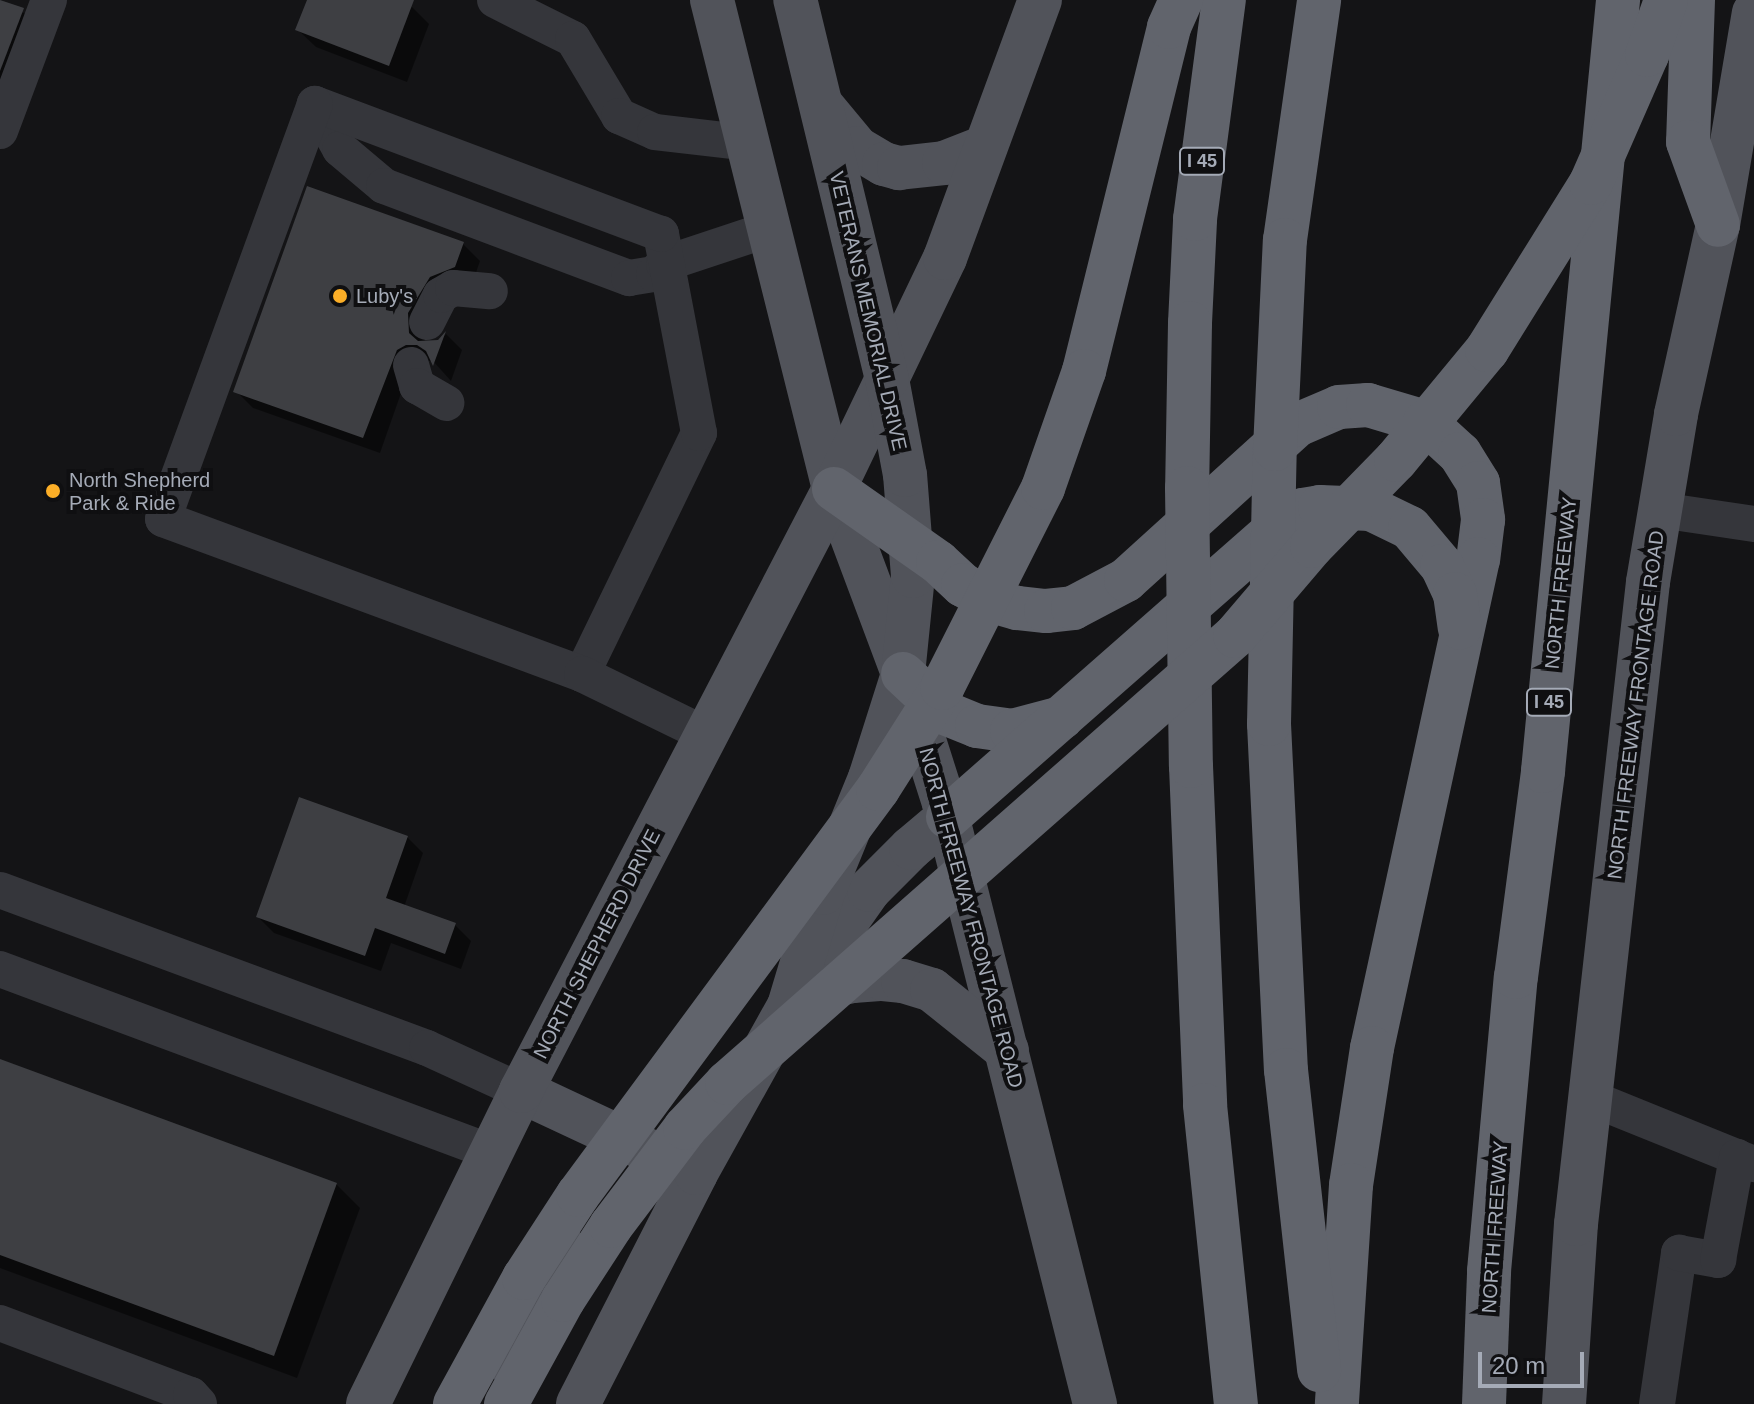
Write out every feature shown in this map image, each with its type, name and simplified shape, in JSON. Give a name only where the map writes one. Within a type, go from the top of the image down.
[{"type":"highway","points":[[455,1404],[524,1278],[578,1195],[878,789],[942,688],[1043,488],[1084,371],[1169,27],[1181,0]]},
{"type":"highway","name":"I 45","points":[[1224,0],[1195,219],[1187,488],[1191,766],[1205,1105],[1236,1404]]},
{"type":"highway","points":[[1319,0],[1285,240],[1275,449],[1269,724],[1286,1070],[1322,1404]]},
{"type":"highway","name":"NORTH FREEWAY","points":[[1484,1404],[1489,1271],[1516,977],[1543,771],[1618,0]]},
{"type":"highway","points":[[508,1404],[563,1300],[611,1226],[685,1128],[727,1083],[1235,636],[1312,546],[1396,460],[1487,350],[1591,183],[1647,55],[1666,0]]},
{"type":"highway","points":[[1693,0],[1688,142],[1718,225]]},
{"type":"highway","points":[[834,489],[912,543],[963,585],[989,600],[1017,608],[1046,611],[1073,608],[1126,580],[1297,425],[1339,407],[1368,405],[1425,422],[1460,454],[1478,483],[1483,520],[1457,658],[1372,1048],[1351,1185],[1337,1404]]},
{"type":"highway","points":[[948,817],[1288,518],[1320,507],[1371,509],[1410,528],[1424,540],[1455,594],[1460,627],[1457,658]]},
{"type":"highway","points":[[903,674],[945,713],[977,726],[1012,731],[1064,718]]},
{"type":"main road","points":[[712,0],[834,489]]},
{"type":"main road","name":"VETERANS MEMORIAL DRIVE","points":[[795,0],[887,379],[905,475],[913,576],[903,674]]},
{"type":"main road","points":[[834,489],[945,258],[985,147],[1030,4]]},
{"type":"main road","name":"NORTH FREEWAY FRONTAGE ROAD","points":[[1564,1404],[1576,1224],[1593,1099],[1648,582],[1676,414],[1718,225],[1754,13]]},
{"type":"main road","points":[[819,102],[857,148],[884,164],[915,169],[944,163],[985,147]]},
{"type":"main road","name":"NORTH FREEWAY FRONTAGE ROAD","points":[[834,489],[903,674],[948,817],[1095,1404]]},
{"type":"main road","name":"NORTH SHEPHERD DRIVE","points":[[368,1404],[521,1091],[834,489]]},
{"type":"main road","points":[[789,1006],[823,893],[870,778],[903,674]]},
{"type":"main road","points":[[578,1404],[696,1173],[789,1006],[869,890],[948,817]]},
{"type":"main road","points":[[789,1006],[821,988],[853,981],[903,981],[946,998],[1007,1050]]},
{"type":"main road","points":[[521,1091],[696,1173]]},
{"type":"main road","points":[[508,1404],[513,1351],[615,1135]]},
{"type":"street","points":[[0,131],[49,0]]},
{"type":"street","points":[[495,0],[573,39],[619,116],[655,132],[748,143]]},
{"type":"street","points":[[315,104],[661,234],[664,264],[699,433],[582,674]]},
{"type":"street","points":[[315,104],[340,149],[384,186],[629,278],[654,274],[664,264],[769,229]]},
{"type":"street","points":[[315,104],[163,519],[582,674],[705,734]]},
{"type":"street","points":[[427,322],[441,295],[453,288],[490,291]]},
{"type":"street","points":[[411,365],[417,386],[446,403]]},
{"type":"street","points":[[1660,510],[1754,524]]},
{"type":"street","points":[[0,890],[427,1048],[521,1091]]},
{"type":"street","points":[[0,969],[491,1152]]},
{"type":"street","points":[[1593,1099],[1746,1160],[1718,1260],[1679,1253],[1657,1404]]},
{"type":"street","points":[[0,1323],[191,1395],[199,1404]]},
{"type":"building","points":[[0,0],[24,8],[0,71]]},
{"type":"building","points":[[307,0],[414,0],[389,66],[295,30]]},
{"type":"building","name":"Luby's","points":[[307,186],[464,242],[455,267],[430,277],[408,313],[409,333],[418,341],[438,340],[446,331],[433,366],[426,351],[417,345],[406,345],[397,350],[363,438],[233,392]]},
{"type":"building","points":[[299,797],[408,836],[386,898],[456,923],[445,954],[375,928],[365,956],[256,917]]},
{"type":"building","points":[[0,1059],[337,1183],[274,1356],[0,1255]]},
{"type":"place","name":"Luby's","points":[[340,296]]},
{"type":"place","name":"North Shepherd Park & Ride","points":[[53,491]]}]
